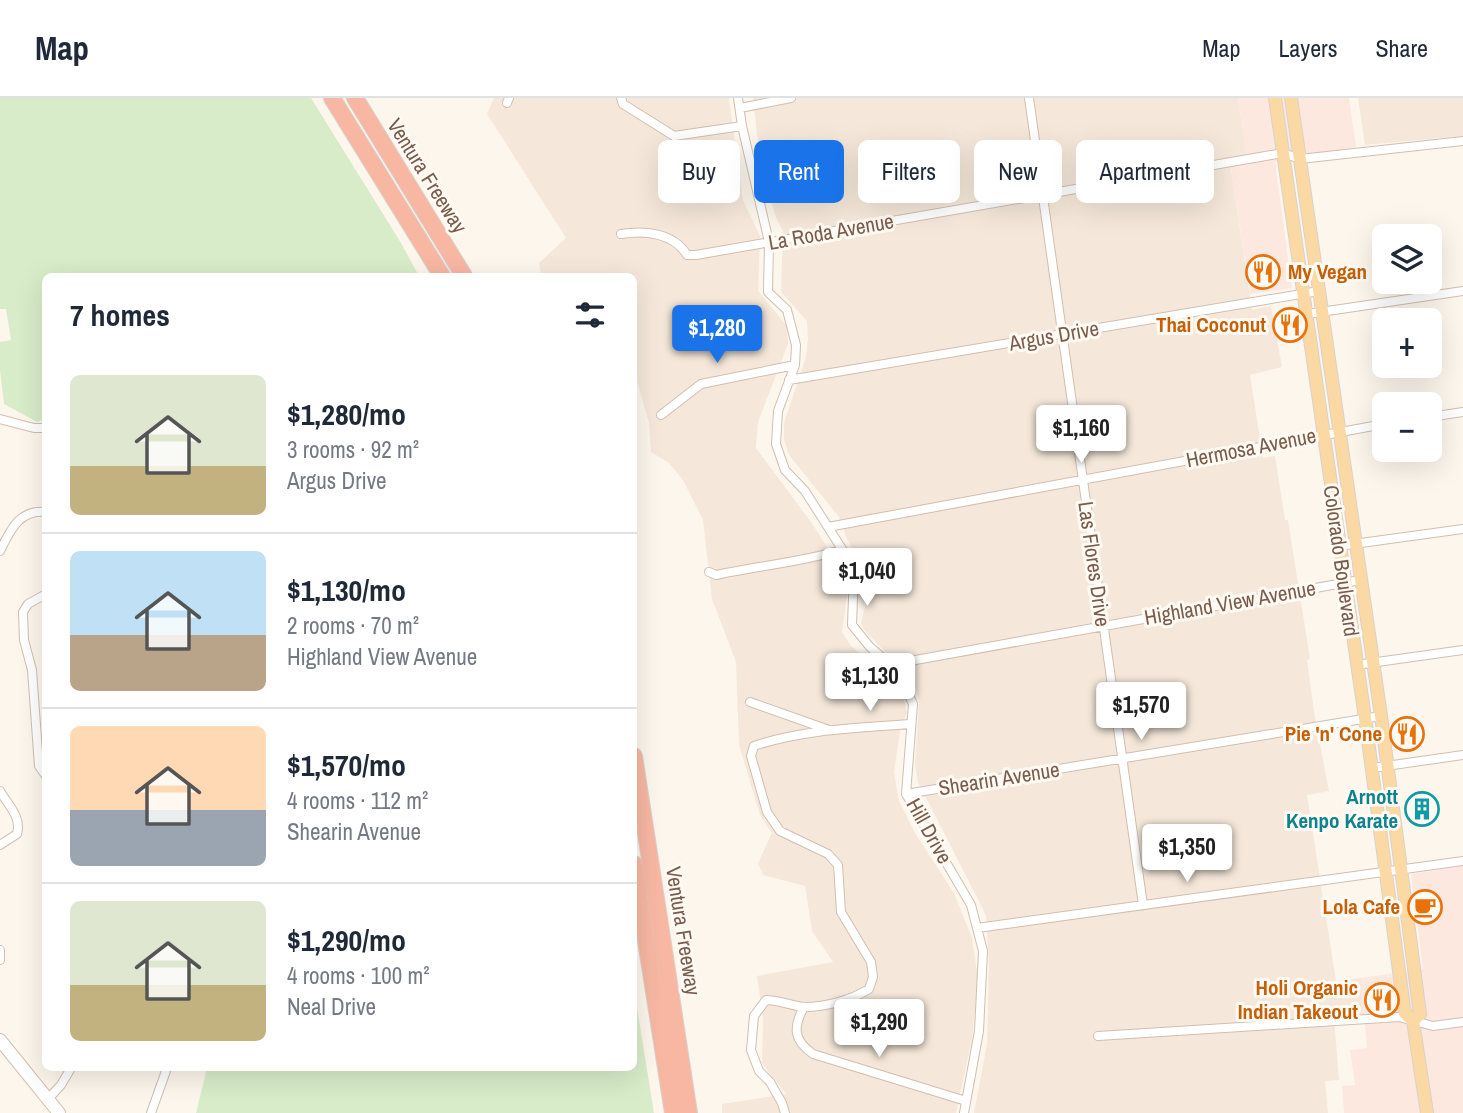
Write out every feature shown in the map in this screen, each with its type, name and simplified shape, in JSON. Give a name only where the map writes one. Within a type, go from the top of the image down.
[{"type":"highway","points":[[326,98],[430,273]]},
{"type":"highway","points":[[332,98],[440,273]]},
{"type":"highway","points":[[348,98],[453,273]]},
{"type":"highway","name":"Ventura Freeway","points":[[355,98],[462,273]]},
{"type":"highway","name":"Ventura Freeway","points":[[637,775],[689,1113]]},
{"type":"highway","points":[[637,883],[673,1113]]},
{"type":"highway","points":[[637,938],[664,1113]]},
{"type":"highway","points":[[677,1031],[671,1051],[681,1113]]},
{"type":"main road","name":"Colorado Boulevard","points":[[1275,98],[1405,1013],[1413,1021],[1427,1113]]},
{"type":"main road","name":"Colorado Boulevard","points":[[1291,98],[1388,766],[1419,1014],[1413,1021]]},
{"type":"street","points":[[621,98],[623,104],[674,136],[742,126]]},
{"type":"street","points":[[739,103],[791,98]]},
{"type":"street","name":"Las Flores Drive","points":[[1028,98],[1034,140]]},
{"type":"street","name":"Hill Drive","points":[[739,103],[769,242],[768,292],[787,310],[796,345],[795,365],[778,411],[776,443],[785,470],[805,491],[853,572],[852,625],[870,647],[898,671],[913,704],[906,794],[971,905],[983,951],[979,1031],[964,1113]]},
{"type":"street","name":"La Roda Avenue","points":[[1062,192],[1283,153],[1300,159],[1463,141]]},
{"type":"street","name":"La Roda Avenue","points":[[621,234],[634,232],[671,238],[681,245],[687,254],[996,203]]},
{"type":"street","name":"Las Flores Drive","points":[[1044,203],[1143,905]]},
{"type":"street","name":"Argus Drive","points":[[789,380],[1319,291]]},
{"type":"street","points":[[1307,314],[1463,291]]},
{"type":"street","points":[[661,415],[701,384],[795,365]]},
{"type":"street","points":[[1442,415],[1463,412]]},
{"type":"street","points":[[0,419],[42,428]]},
{"type":"street","name":"Hermosa Avenue","points":[[828,527],[1372,426]]},
{"type":"street","points":[[0,551],[10,529],[18,520],[29,513],[42,512]]},
{"type":"street","points":[[1339,546],[1463,529]]},
{"type":"street","points":[[709,572],[716,575],[772,563],[810,559],[842,550]]},
{"type":"street","name":"Highland View Avenue","points":[[898,671],[910,661],[1360,580]]},
{"type":"street","points":[[42,596],[28,604],[23,612],[23,624],[33,670],[39,766],[42,770]]},
{"type":"street","points":[[1356,665],[1463,650]]},
{"type":"street","points":[[750,702],[832,731]]},
{"type":"street","name":"Shearin Avenue","points":[[906,794],[1381,716]]},
{"type":"street","points":[[785,1113],[770,1082],[759,1071],[751,1050],[754,1016],[766,1000],[779,1000],[804,1007],[853,999],[869,989],[873,976],[871,962],[841,912],[838,865],[828,854],[780,831],[767,812],[751,757],[754,746],[768,741],[832,731],[911,724]]},
{"type":"street","points":[[1372,768],[1463,755]]},
{"type":"street","points":[[0,791],[4,807],[16,816],[19,826],[17,834],[0,845]]},
{"type":"street","points":[[977,928],[1463,861]]},
{"type":"street","points":[[0,950],[0,960]]},
{"type":"street","points":[[804,1007],[796,1025],[796,1034],[799,1042],[813,1054],[965,1101]]},
{"type":"street","points":[[1098,1036],[1399,1017],[1433,1026],[1463,1022]]},
{"type":"street","points":[[0,1040],[59,1113]]},
{"type":"street","points":[[48,1098],[61,1085],[69,1071]]},
{"type":"street","points":[[151,1113],[166,1071]]},
{"type":"shaded area","points":[[494,98],[729,98],[735,140],[658,140],[658,203],[740,203],[740,178],[743,200],[760,236],[758,291],[787,326],[788,344],[758,422],[756,448],[811,522],[849,581],[842,632],[851,646],[887,670],[903,695],[907,713],[900,732],[894,772],[899,801],[915,833],[954,893],[972,938],[978,978],[972,1039],[956,1113],[722,1113],[722,1104],[786,1094],[762,1063],[763,1019],[757,976],[833,962],[812,931],[805,886],[763,875],[758,863],[772,833],[760,815],[739,745],[736,662],[712,599],[703,520],[683,480],[669,463],[651,452],[649,423],[637,381],[637,273],[541,273],[539,263],[566,238],[487,114]]},
{"type":"shaded area","points":[[753,98],[1238,98],[1248,162],[1231,169],[1252,310],[1271,306],[1282,367],[1250,375],[1263,458],[1275,456],[1285,520],[1288,520],[1310,659],[1307,660],[1315,718],[1329,791],[1307,795],[1336,981],[1361,978],[1364,1015],[1334,1018],[1339,1080],[1325,1081],[1328,1113],[974,1113],[987,1044],[989,965],[986,915],[918,782],[915,764],[919,702],[914,681],[864,630],[861,623],[866,603],[866,574],[847,539],[839,517],[789,455],[784,440],[784,423],[806,357],[808,340],[807,321],[781,292],[783,231],[772,203],[844,203],[844,140],[758,140]]},
{"type":"shaded area","points":[[1238,98],[1349,98],[1356,147],[1275,161],[1292,288],[1250,294],[1231,168],[1248,162]]},
{"type":"shaded area","points":[[1358,98],[1463,98],[1463,136],[1365,145]]},
{"type":"shaded area","points":[[1463,866],[1463,1113],[1344,1113],[1342,1086],[1355,1085],[1350,1050],[1367,1048],[1361,978],[1423,969],[1411,874]]},
{"type":"green space","points":[[0,98],[311,98],[417,273],[42,273],[42,420],[37,422],[4,404],[0,342],[11,340],[6,309],[0,309]]},
{"type":"green space","points":[[637,1008],[654,1113],[196,1113],[206,1071],[637,1071]]},
{"type":"place","name":"My Vegan","points":[[1263,272]]},
{"type":"place","name":"Thai Coconut","points":[[1290,325]]},
{"type":"place","name":"Pie 'n' Cone","points":[[1407,734]]},
{"type":"place","name":"Arnott Kenpo Karate","points":[[1422,809]]},
{"type":"place","name":"Lola Cafe","points":[[1425,907]]},
{"type":"place","name":"Holi Organic Indian Takeout","points":[[1382,1000]]}]
